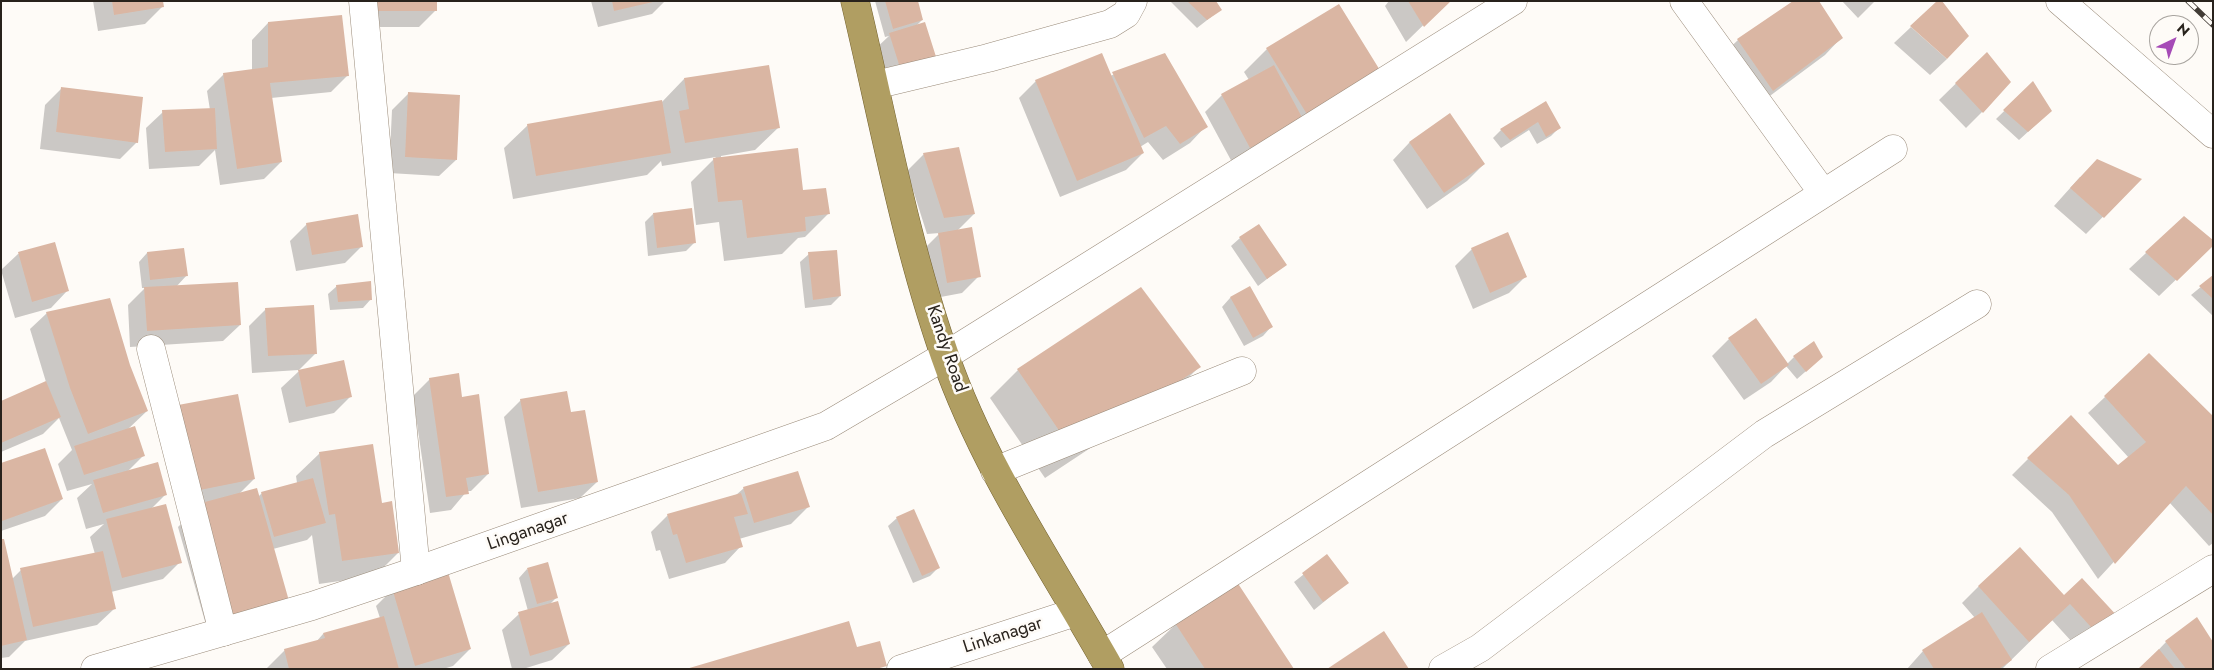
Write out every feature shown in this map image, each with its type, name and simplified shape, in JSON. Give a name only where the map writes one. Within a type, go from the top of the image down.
[{"type":"highway","name":"Kandy Road","points":[[855,1],[906,220],[945,356],[995,471],[1106,662]]},
{"type":"street","points":[[363,1],[416,571]]},
{"type":"street","points":[[875,85],[988,58],[1110,24],[1126,14],[1133,1]]},
{"type":"street","name":"Linganagar","points":[[95,669],[312,606],[826,426],[945,356],[1513,1]]},
{"type":"street","points":[[1684,1],[1823,193]]},
{"type":"street","points":[[2060,1],[2213,134]]},
{"type":"street","points":[[1106,662],[1893,149]]},
{"type":"street","points":[[1443,669],[1480,648],[1764,434],[1977,304]]},
{"type":"street","points":[[150,349],[223,632]]},
{"type":"street","points":[[995,471],[1242,371]]},
{"type":"street","points":[[2050,669],[2213,569]]},
{"type":"street","name":"Linkanagar","points":[[901,669],[1076,612]]},
{"type":"building","points":[[112,1],[163,1],[164,7],[114,15]]},
{"type":"building","points":[[375,1],[437,1],[437,11],[375,11]]},
{"type":"building","points":[[612,1],[653,1],[653,2],[614,11]]},
{"type":"building","points":[[885,1],[918,1],[923,20],[893,29]]},
{"type":"building","points":[[1187,1],[1216,1],[1222,10],[1207,20]]},
{"type":"building","points":[[1408,1],[1451,1],[1424,27]]},
{"type":"building","points":[[1793,1],[1819,1],[1843,38],[1773,91],[1737,39]]},
{"type":"building","points":[[1937,1],[1942,1],[1969,36],[1947,59],[1910,26]]},
{"type":"building","points":[[1339,4],[1386,80],[1313,124],[1266,48]]},
{"type":"building","points":[[342,15],[349,76],[270,83],[282,162],[237,169],[223,73],[268,67],[268,22]]},
{"type":"building","points":[[925,22],[938,63],[902,74],[889,33]]},
{"type":"building","points":[[1987,52],[2011,82],[1983,113],[1955,83]]},
{"type":"building","points":[[1102,53],[1144,153],[1077,181],[1035,80]]},
{"type":"building","points":[[1165,53],[1208,127],[1180,144],[1166,126],[1144,138],[1112,72]]},
{"type":"building","points":[[769,65],[780,128],[685,143],[679,111],[689,109],[684,78]]},
{"type":"building","points":[[1274,65],[1304,121],[1250,148],[1221,94]]},
{"type":"building","points":[[2033,81],[2052,111],[2028,132],[2003,110]]},
{"type":"building","points":[[61,87],[143,97],[138,143],[56,132]]},
{"type":"building","points":[[408,92],[460,95],[457,160],[405,157]]},
{"type":"building","points":[[662,100],[671,153],[536,176],[527,124]]},
{"type":"building","points":[[1546,101],[1561,128],[1546,137],[1538,122],[1510,140],[1500,129]]},
{"type":"building","points":[[215,108],[217,149],[165,152],[162,110]]},
{"type":"building","points":[[1450,113],[1485,164],[1444,193],[1409,142]]},
{"type":"building","points":[[959,147],[975,214],[944,218],[923,153]]},
{"type":"building","points":[[798,148],[803,190],[826,188],[830,214],[805,217],[806,231],[747,238],[742,200],[718,202],[713,158]]},
{"type":"building","points":[[2097,159],[2142,179],[2104,218],[2070,188]]},
{"type":"building","points":[[692,208],[696,243],[657,248],[653,213]]},
{"type":"building","points":[[358,214],[363,247],[312,255],[306,223]]},
{"type":"building","points":[[2184,216],[2213,240],[2213,246],[2177,281],[2145,252]]},
{"type":"building","points":[[1259,224],[1287,265],[1267,279],[1239,237]]},
{"type":"building","points":[[972,227],[981,277],[947,283],[938,233]]},
{"type":"building","points":[[1508,232],[1527,277],[1490,293],[1471,248]]},
{"type":"building","points":[[55,242],[69,291],[32,302],[18,252]]},
{"type":"building","points":[[184,248],[188,276],[150,280],[147,252]]},
{"type":"building","points":[[837,250],[841,296],[813,300],[808,252]]},
{"type":"building","points":[[2213,275],[2213,299],[2199,286]]},
{"type":"building","points":[[371,281],[372,300],[338,302],[336,285]]},
{"type":"building","points":[[238,282],[241,325],[147,331],[144,287]]},
{"type":"building","points":[[1250,286],[1273,327],[1253,338],[1230,297]]},
{"type":"building","points":[[1141,287],[1201,367],[1073,451],[1017,369]]},
{"type":"building","points":[[110,298],[130,365],[148,411],[88,434],[70,388],[46,312]]},
{"type":"building","points":[[314,305],[317,354],[268,356],[265,308]]},
{"type":"building","points":[[1756,318],[1789,365],[1761,384],[1728,338]]},
{"type":"building","points":[[1814,341],[1823,357],[1806,372],[1793,356]]},
{"type":"building","points":[[2149,353],[2213,416],[2213,515],[2186,486],[2115,564],[2069,495],[2027,458],[2071,415],[2118,465],[2146,442],[2104,396]]},
{"type":"building","points":[[344,360],[352,397],[306,407],[298,370]]},
{"type":"building","points":[[459,373],[462,397],[479,394],[489,474],[466,478],[469,494],[446,497],[429,378]]},
{"type":"building","points":[[46,381],[61,417],[1,443],[1,401]]},
{"type":"building","points":[[567,391],[571,412],[585,410],[598,482],[538,492],[520,399]]},
{"type":"building","points":[[238,394],[255,479],[195,491],[178,405]]},
{"type":"building","points":[[135,426],[145,456],[84,475],[74,446]]},
{"type":"building","points":[[373,444],[382,503],[392,501],[399,553],[342,561],[335,514],[329,515],[319,452]]},
{"type":"building","points":[[45,448],[63,499],[2,521],[1,463]]},
{"type":"building","points":[[158,462],[167,495],[103,513],[93,480]]},
{"type":"building","points":[[798,471],[810,507],[754,523],[743,487]]},
{"type":"building","points":[[313,478],[326,523],[274,537],[261,492]]},
{"type":"building","points":[[257,488],[291,608],[235,623],[201,503]]},
{"type":"building","points":[[741,493],[748,514],[734,517],[743,547],[686,563],[677,534],[673,535],[667,514]]},
{"type":"building","points":[[166,504],[182,563],[122,578],[106,519]]},
{"type":"building","points":[[914,509],[940,568],[922,576],[896,517]]},
{"type":"building","points":[[1,539],[4,539],[27,640],[1,646]]},
{"type":"building","points":[[2020,547],[2064,595],[2082,578],[2120,619],[2100,637],[2070,604],[2029,642],[1978,586]]},
{"type":"building","points":[[103,551],[116,609],[33,627],[20,568]]},
{"type":"building","points":[[1327,554],[1349,583],[1323,602],[1302,573]]},
{"type":"building","points":[[548,562],[558,598],[537,604],[527,568]]},
{"type":"building","points":[[448,572],[471,649],[415,666],[392,588]]},
{"type":"building","points":[[1237,582],[1294,669],[1205,669],[1175,623]]},
{"type":"building","points":[[558,601],[570,644],[530,656],[518,612]]},
{"type":"building","points":[[1982,612],[2012,660],[1999,669],[1934,669],[1922,650]]},
{"type":"building","points":[[384,616],[399,669],[289,669],[284,649],[325,638],[323,633]]},
{"type":"building","points":[[2197,617],[2213,642],[2213,669],[2186,669],[2165,641]]},
{"type":"building","points":[[849,621],[857,647],[880,641],[887,666],[876,669],[686,669]]},
{"type":"building","points":[[1384,631],[1409,669],[1327,669]]},
{"type":"building","points":[[2159,649],[2175,669],[2138,669]]},
{"type":"railway","points":[[2188,1],[2213,25]]}]
